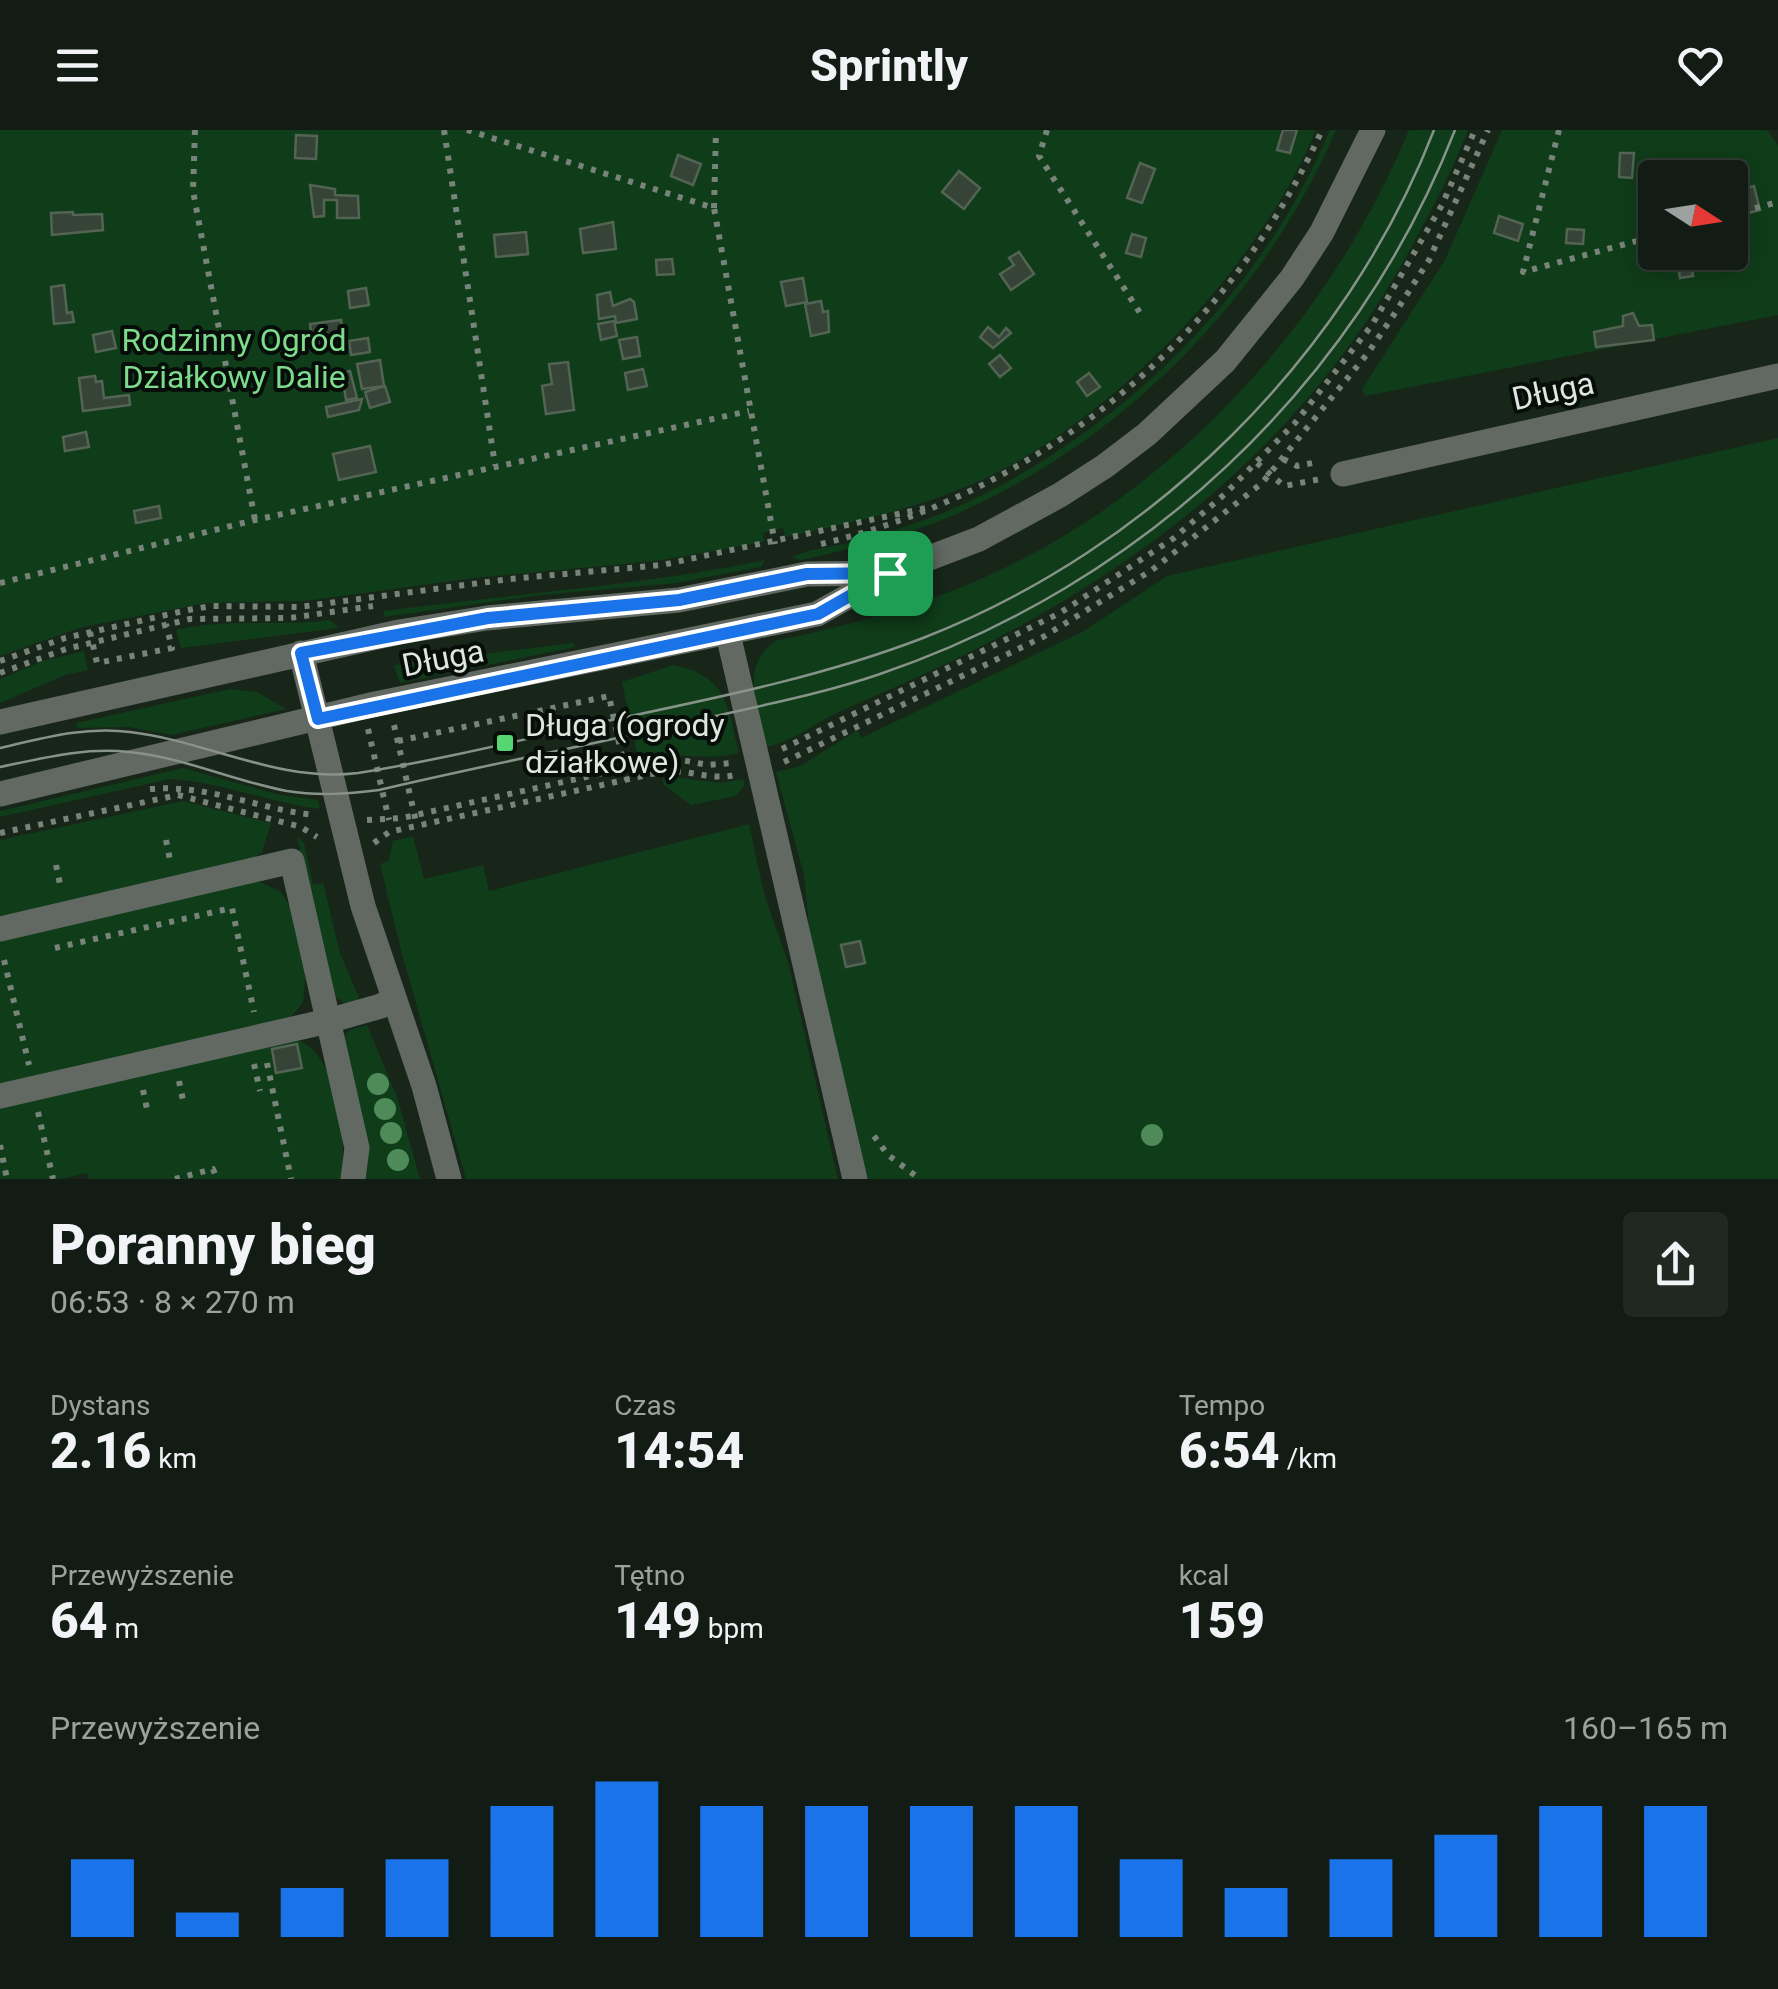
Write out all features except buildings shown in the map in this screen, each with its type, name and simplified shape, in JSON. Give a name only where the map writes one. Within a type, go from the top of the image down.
[{"type":"street","name":"Długa","points":[[0,794],[318,719],[818,614],[890,573],[979,538],[1060,496],[1147,434],[1225,361],[1260,320],[1322,232],[1373,130]]},
{"type":"street","name":"Długa","points":[[1344,474],[1778,376]]},
{"type":"street","name":"Długa","points":[[0,722],[301,653],[488,618],[679,600],[807,574],[890,573]]},
{"type":"street","points":[[728,634],[854,1179]]},
{"type":"street","points":[[301,653],[363,906],[424,1086],[449,1179]]},
{"type":"street","points":[[0,928],[292,861],[356,1148],[353,1179]]},
{"type":"street","points":[[0,1096],[328,1021],[394,999]]},
{"type":"path","points":[[195,130],[193,190],[255,520]]},
{"type":"path","points":[[444,130],[495,465]]},
{"type":"path","points":[[467,130],[714,208]]},
{"type":"path","points":[[716,130],[714,208],[772,530]]},
{"type":"path","points":[[1047,130],[1039,156],[1142,316]]},
{"type":"path","points":[[0,660],[90,632],[212,606],[299,607],[510,579],[662,565],[788,541],[947,502],[1004,476],[1055,444],[1111,402],[1192,328],[1256,247],[1302,174],[1322,130]]},
{"type":"path","points":[[768,754],[791,747],[849,714],[1060,613],[1174,538],[1257,463],[1318,396],[1372,325],[1442,206],[1474,130]]},
{"type":"path","points":[[772,766],[796,758],[854,725],[1058,628],[1152,570],[1269,475],[1368,353],[1420,273],[1454,210],[1488,130]]},
{"type":"path","points":[[1560,130],[1523,272],[1638,241]]},
{"type":"path","points":[[1748,210],[1778,202]]},
{"type":"path","points":[[0,583],[255,520],[749,411]]},
{"type":"path","points":[[1257,463],[1284,486],[1344,474]]},
{"type":"path","points":[[90,632],[97,663],[172,648],[164,615]]},
{"type":"path","points":[[398,741],[609,696],[626,780]]},
{"type":"path","points":[[368,820],[402,818],[671,758],[708,764],[741,761]]},
{"type":"path","points":[[0,833],[178,795],[301,826],[320,839],[374,844],[389,832],[674,770],[723,778],[744,772]]},
{"type":"path","points":[[130,794],[190,787],[268,808],[322,816]]},
{"type":"path","points":[[0,824],[74,806]]},
{"type":"path","points":[[37,952],[232,908],[290,1179]]},
{"type":"path","points":[[20,956],[2,960],[28,1058]]},
{"type":"path","points":[[0,1146],[7,1179]]},
{"type":"path","points":[[174,1179],[213,1170],[217,1179]]},
{"type":"green space","name":"Rodzinny Ogród Działkowy Dalie","points":[[0,130],[1316,130],[1292,180],[1261,230],[1225,280],[1184,326],[1094,410],[1046,444],[973,484],[840,525],[786,537],[783,528],[763,533],[764,542],[656,561],[474,578],[305,601],[206,603],[83,627],[0,656]]},
{"type":"green space","points":[[1330,130],[1336,130],[1306,192],[1269,251],[1228,307],[1130,405],[1075,447],[1016,484],[954,515],[860,546],[802,560],[792,558],[943,513],[1005,483],[1064,447],[1120,405],[1173,358],[1221,307],[1300,192]]},
{"type":"green space","points":[[1409,130],[1468,130],[1419,233],[1372,313],[1319,385],[1260,449],[1196,508],[1052,608],[974,650],[767,747],[756,704],[754,676],[764,652],[775,641],[912,605],[1032,554],[1102,511],[1168,461],[1228,404],[1283,342],[1332,275],[1374,204]]},
{"type":"green space","points":[[1502,130],[1767,130],[1778,145],[1778,315],[1365,396],[1362,389],[1445,260]]},
{"type":"green space","points":[[1778,438],[1778,1179],[868,1179],[810,935],[804,875],[776,772],[800,766],[858,730],[861,738],[1084,631],[1167,576]]},
{"type":"green space","points":[[765,560],[761,567],[677,583],[541,595],[384,617],[384,611],[623,583]]},
{"type":"green space","points":[[330,620],[339,628],[181,648],[176,630],[214,624]]},
{"type":"green space","points":[[574,643],[575,647],[400,683],[394,665]]},
{"type":"green space","points":[[84,651],[88,670],[65,675],[0,703],[0,679],[43,661]]},
{"type":"green space","points":[[673,665],[705,676],[715,685],[728,708],[739,753],[638,758],[622,682]]},
{"type":"green space","points":[[230,689],[257,692],[286,709],[172,735],[129,727],[77,728],[76,723]]},
{"type":"green space","points":[[183,768],[280,795],[318,800],[320,809],[170,779],[0,817],[0,811]]},
{"type":"green space","points":[[662,779],[719,783],[744,779],[744,786],[736,796],[691,805],[664,785]]},
{"type":"green space","points":[[183,801],[271,823],[262,852],[251,860],[0,920],[0,840]]},
{"type":"green space","points":[[749,824],[765,897],[788,962],[838,1179],[466,1179],[380,864],[389,861],[393,841],[413,836],[424,879],[483,865],[489,891]]},
{"type":"green space","points":[[297,836],[304,843],[313,885],[323,883],[340,953],[359,998],[356,1002],[344,1003],[333,994]]},
{"type":"green space","points":[[256,880],[281,892],[291,908],[306,974],[303,1002],[288,1021],[0,1087],[0,936]]},
{"type":"green space","points":[[367,1025],[397,1097],[420,1179],[362,1179],[344,1036]]},
{"type":"green space","points":[[292,1038],[308,1045],[330,1077],[341,1120],[341,1179],[89,1179],[87,1173],[59,1179],[0,1179],[0,1102]]},
{"type":"tram line","points":[[0,748],[65,734],[130,732],[271,767],[358,773],[764,686],[844,665],[923,638],[1007,600],[1087,553],[1161,499],[1231,436],[1293,368],[1349,293],[1396,214],[1434,130]]},
{"type":"tram line","points":[[0,767],[64,754],[113,751],[169,759],[287,791],[333,794],[379,790],[817,693],[880,674],[976,636],[1066,588],[1150,531],[1228,465],[1298,392],[1359,311],[1412,224],[1455,130]]},
{"type":"place","name":"Długa (ogrody działkowe)","points":[[505,743]]},
{"type":"route","points":[[890,573],[818,614],[318,719],[301,653],[488,618],[679,600],[807,574],[890,573]]}]
